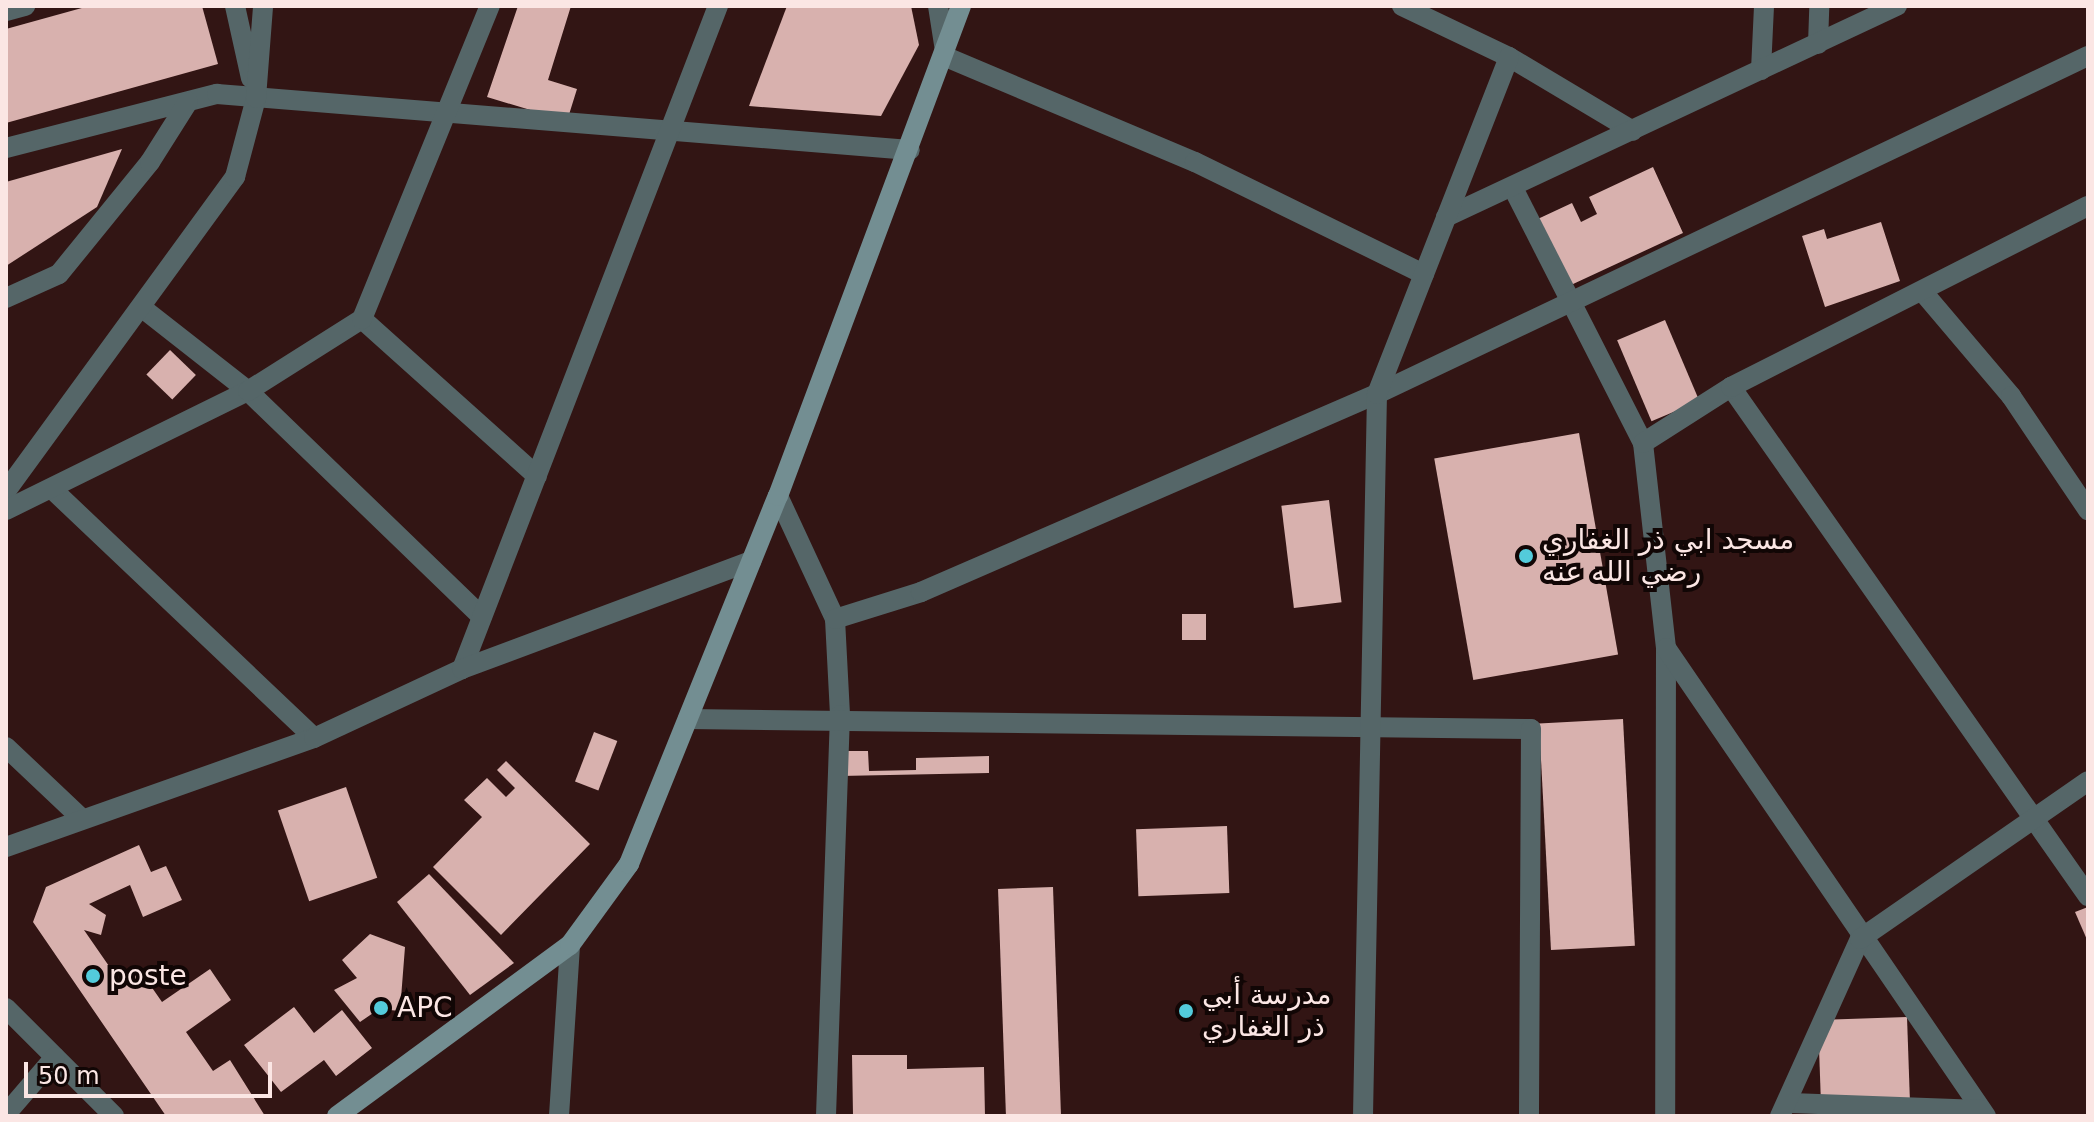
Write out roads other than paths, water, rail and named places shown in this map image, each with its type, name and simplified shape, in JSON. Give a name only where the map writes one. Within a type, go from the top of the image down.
[{"type":"street","points":[[6,11],[25,6]]},
{"type":"street","points":[[235,6],[256,98]]},
{"type":"street","points":[[6,491],[235,177],[256,98],[263,6]]},
{"type":"street","points":[[6,510],[248,391],[362,319],[490,6]]},
{"type":"street","points":[[462,669],[718,6]]},
{"type":"street","points":[[938,6],[946,57]]},
{"type":"street","points":[[337,1116],[570,945],[629,864],[778,496],[946,57],[961,6]]},
{"type":"street","points":[[1402,6],[1509,57],[1633,131]]},
{"type":"street","points":[[1761,70],[1764,6]]},
{"type":"street","points":[[1818,44],[1819,6]]},
{"type":"street","points":[[1446,217],[1897,6]]},
{"type":"street","points":[[835,619],[921,592],[1377,394],[2088,56]]},
{"type":"street","points":[[946,57],[1195,162],[1424,274]]},
{"type":"street","points":[[1363,1116],[1368,725],[1377,394],[1509,57]]},
{"type":"street","points":[[6,148],[217,94],[445,115],[910,150]]},
{"type":"street","points":[[6,298],[59,274],[150,162],[188,102]]},
{"type":"street","points":[[1513,188],[1643,443],[1666,648],[1665,1116]]},
{"type":"street","points":[[1643,443],[1731,387],[2088,206]]},
{"type":"street","points":[[1922,291],[2011,396],[2088,510]]},
{"type":"street","points":[[141,307],[248,391],[482,617]]},
{"type":"street","points":[[362,319],[537,476]]},
{"type":"street","points":[[1731,387],[2088,896]]},
{"type":"street","points":[[52,489],[314,738]]},
{"type":"street","points":[[778,496],[835,619],[840,715],[826,1116]]},
{"type":"street","points":[[6,847],[314,738],[462,669],[751,561]]},
{"type":"street","points":[[1666,648],[1860,939],[1984,1113]]},
{"type":"street","points":[[688,719],[840,715],[1531,729],[1529,1116]]},
{"type":"street","points":[[6,747],[81,818]]},
{"type":"street","points":[[1984,1113],[1786,1110],[1860,939],[2088,781]]},
{"type":"street","points":[[559,1116],[570,945]]},
{"type":"street","points":[[6,1008],[114,1116]]},
{"type":"street","points":[[6,1114],[55,1057]]},
{"type":"place","name":"مسجد ابي ذر الغفاري رضي الله عنه","points":[[1526,556]]},
{"type":"place","name":"poste","points":[[93,976]]},
{"type":"place","name":"APC","points":[[381,1008]]},
{"type":"place","name":"مدرسة أبي ذر الغفاري","points":[[1186,1011]]}]
